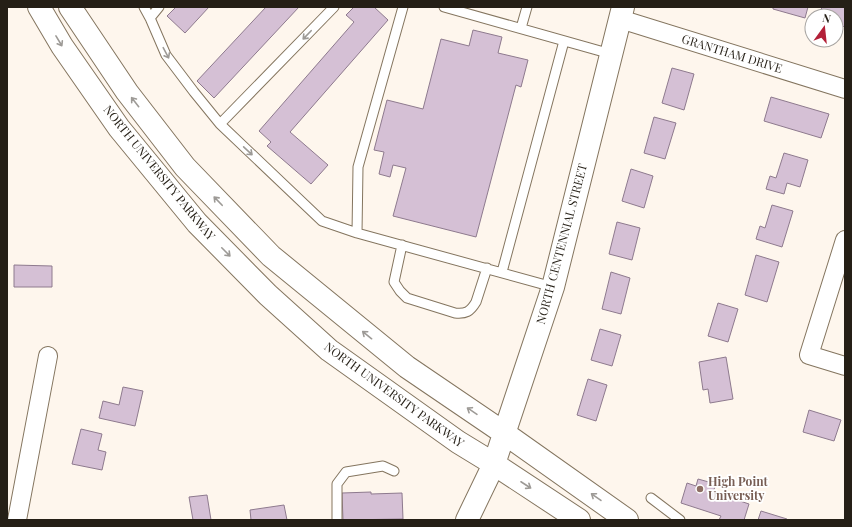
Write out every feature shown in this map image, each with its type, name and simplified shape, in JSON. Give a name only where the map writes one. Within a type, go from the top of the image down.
[{"type":"main road","name":"NORTH UNIVERSITY PARKWAY","points":[[39,7],[62,46],[119,128],[197,223],[263,290],[329,350],[458,442],[579,520]]},
{"type":"main road","name":"NORTH UNIVERSITY PARKWAY","points":[[70,7],[127,92],[185,167],[271,256],[407,367],[627,520]]},
{"type":"main road","name":"NORTH CENTENNIAL STREET","points":[[467,520],[494,464],[553,287],[621,13]]},
{"type":"street","name":"GRANTHAM DRIVE","points":[[621,13],[845,89]]},
{"type":"street","points":[[845,240],[809,355],[845,366]]},
{"type":"street","points":[[16,520],[48,356]]},
{"type":"lane","points":[[144,7],[166,55],[220,124],[322,221],[357,233],[553,287]]},
{"type":"lane","points":[[150,18],[159,7]]},
{"type":"lane","points":[[220,124],[334,7]]},
{"type":"lane","points":[[357,233],[358,167],[403,7]]},
{"type":"lane","points":[[444,7],[611,54]]},
{"type":"lane","points":[[521,28],[527,7]]},
{"type":"lane","points":[[502,272],[564,40]]},
{"type":"lane","points":[[402,245],[394,282],[400,291],[407,298],[455,313],[462,313],[473,307],[487,268]]},
{"type":"lane","points":[[337,520],[336,484],[346,472],[383,466],[394,471]]},
{"type":"lane","points":[[651,498],[680,520]]},
{"type":"building","points":[[176,7],[209,7],[185,33],[167,16]]},
{"type":"building","points":[[266,7],[299,7],[214,98],[197,81]]},
{"type":"building","points":[[354,7],[374,7],[388,20],[290,132],[328,165],[311,184],[267,146],[271,142],[259,131],[354,22],[346,15]]},
{"type":"building","points":[[773,7],[808,7],[804,8],[804,18],[773,9]]},
{"type":"building","points":[[845,7],[845,27],[844,8],[822,8]]},
{"type":"building","points":[[473,30],[502,37],[498,53],[528,60],[521,87],[516,85],[476,237],[393,216],[406,168],[393,165],[390,177],[379,174],[384,152],[374,150],[387,100],[423,109],[441,39],[469,46]]},
{"type":"building","points":[[672,68],[694,74],[684,110],[662,103]]},
{"type":"building","points":[[771,97],[829,114],[821,138],[764,121]]},
{"type":"building","points":[[654,117],[676,123],[665,159],[644,153]]},
{"type":"building","points":[[784,153],[808,160],[800,187],[787,183],[784,194],[766,189],[770,176],[776,178]]},
{"type":"building","points":[[631,169],[653,176],[644,208],[622,201]]},
{"type":"building","points":[[772,205],[793,211],[782,247],[756,239],[760,226],[765,228]]},
{"type":"building","points":[[617,222],[640,228],[632,260],[609,254]]},
{"type":"building","points":[[756,255],[779,262],[767,302],[745,295]]},
{"type":"building","points":[[14,265],[52,266],[52,287],[14,287]]},
{"type":"building","points":[[611,272],[630,278],[621,314],[602,309]]},
{"type":"building","points":[[718,303],[738,309],[728,342],[708,336]]},
{"type":"building","points":[[600,329],[621,335],[612,366],[591,360]]},
{"type":"building","points":[[726,357],[733,399],[710,403],[708,389],[703,390],[699,362]]},
{"type":"building","points":[[588,379],[607,385],[596,421],[577,415]]},
{"type":"building","points":[[123,387],[143,391],[135,426],[99,418],[103,401],[119,405]]},
{"type":"building","points":[[809,410],[841,420],[834,441],[803,432]]},
{"type":"building","points":[[81,429],[102,434],[98,450],[106,452],[102,470],[72,464]]},
{"type":"building","points":[[698,479],[716,484],[713,492],[749,504],[744,520],[719,520],[721,516],[681,503],[687,483],[696,486]]},
{"type":"building","points":[[371,492],[371,494],[402,493],[403,519],[343,520],[342,493]]},
{"type":"building","points":[[207,495],[211,520],[193,520],[189,497]]},
{"type":"building","points":[[284,505],[287,520],[251,520],[250,510]]},
{"type":"building","points":[[761,511],[787,519],[787,520],[758,520]]},
{"type":"place","name":"High Point University","points":[[700,489]]}]
